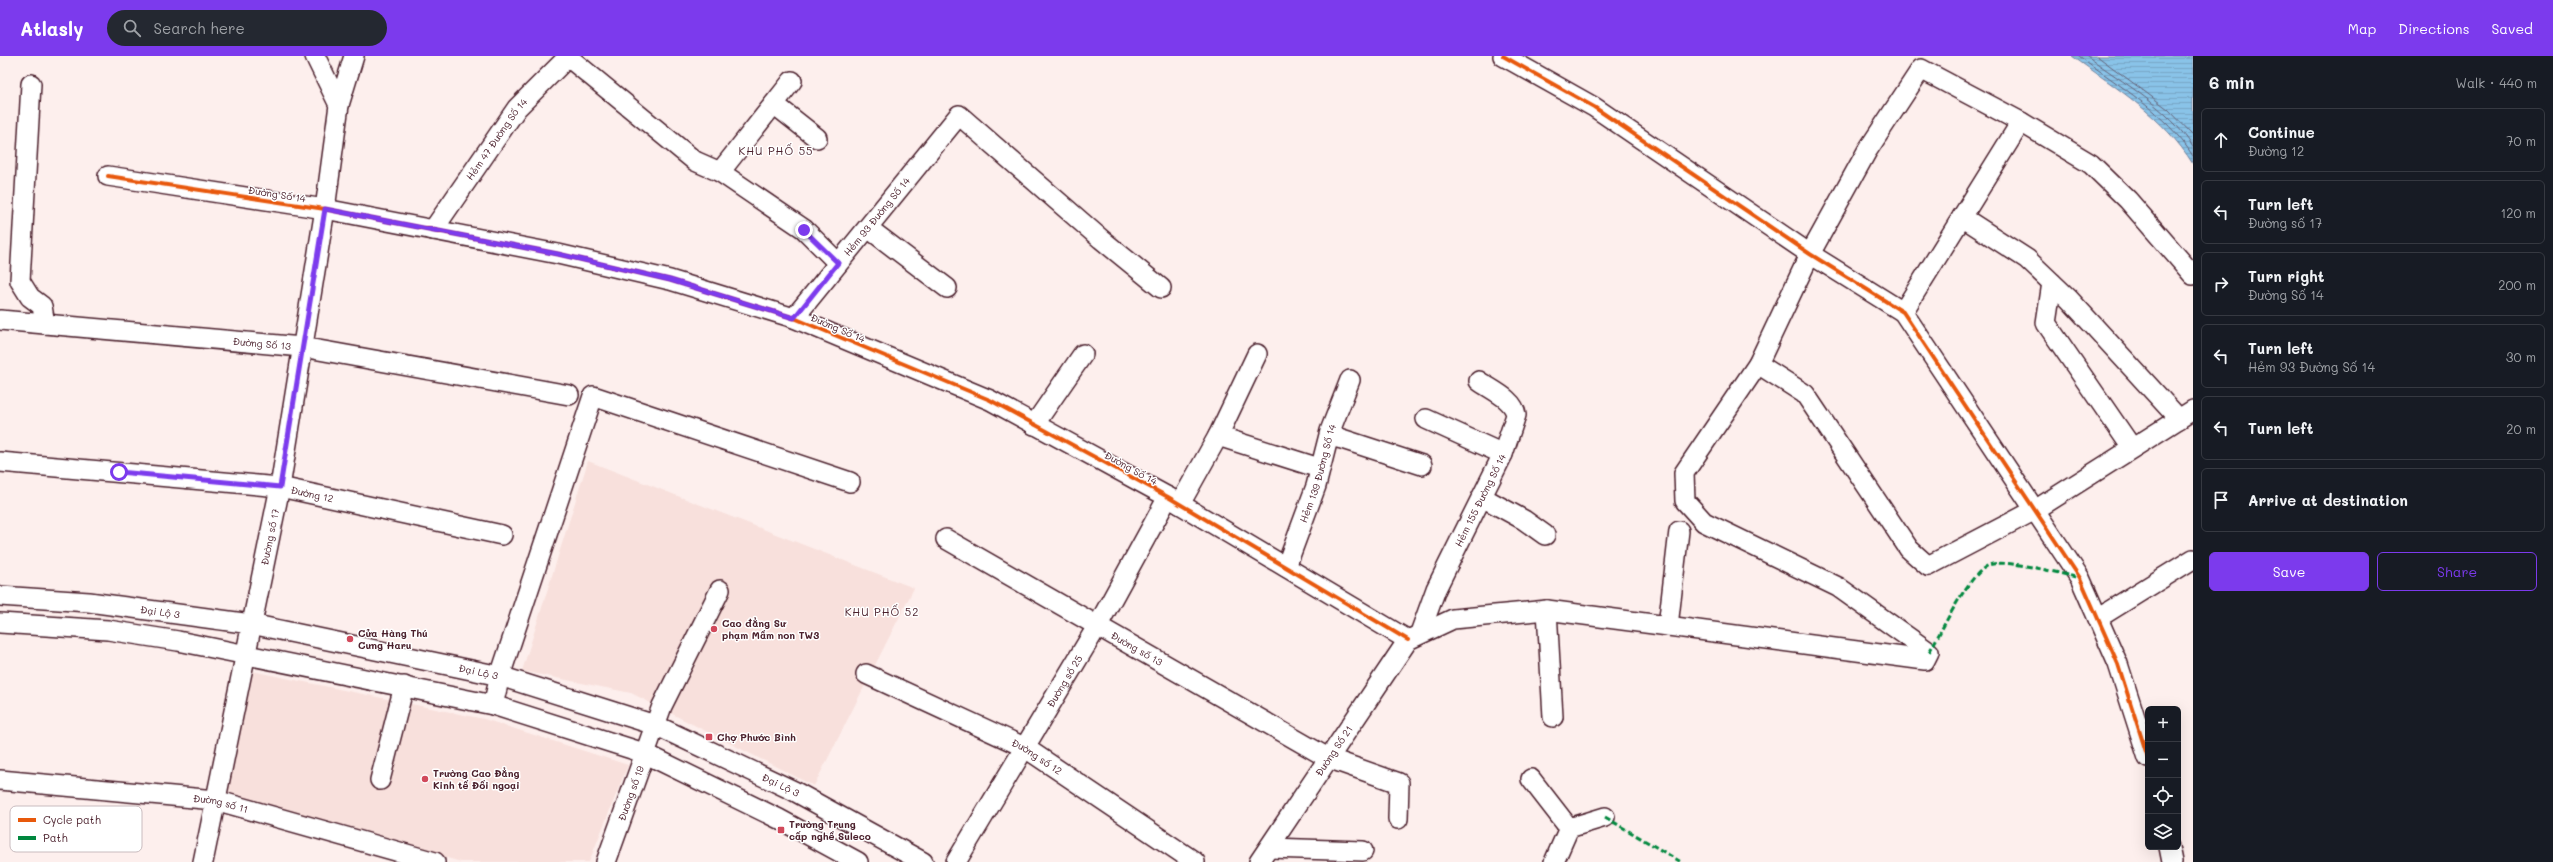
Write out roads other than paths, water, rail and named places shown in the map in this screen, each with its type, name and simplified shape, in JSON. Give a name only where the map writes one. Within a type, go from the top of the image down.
[{"type":"street","points":[[315,56],[339,105]]},
{"type":"street","name":"Đường số 17","points":[[203,862],[280,487],[325,209],[339,105],[354,56]]},
{"type":"street","points":[[569,56],[695,161],[720,172],[804,230],[838,263]]},
{"type":"street","name":"Hẻm 47 Đường Số 14","points":[[433,230],[517,108],[569,56]]},
{"type":"street","points":[[1503,56],[1594,107],[1810,254],[1904,312],[2080,578],[2118,664],[2145,749]]},
{"type":"street","points":[[1414,637],[1453,619],[1547,610],[1921,662],[1925,660],[1929,652],[1838,587],[1704,522],[1685,501],[1684,473],[1758,364],[1810,254],[1867,151],[1922,69],[2021,122],[2091,164],[2128,200],[2193,275]]},
{"type":"street","points":[[720,172],[792,81]]},
{"type":"street","points":[[31,84],[20,281],[30,298],[42,306],[45,324]]},
{"type":"street","points":[[774,104],[817,138]]},
{"type":"street","name":"Hẻm 93 Đường Số 14","points":[[794,318],[959,115],[1101,239],[1162,288]]},
{"type":"street","points":[[1904,312],[2021,122]]},
{"type":"street","name":"Đường Số 14","points":[[108,176],[325,209],[558,254],[670,280],[794,318],[990,400],[1174,501],[1286,567],[1414,637]]},
{"type":"street","points":[[1758,364],[1805,394],[1909,549],[1928,566],[2035,510],[2186,414],[2027,259],[1962,217]]},
{"type":"street","points":[[868,228],[947,288]]},
{"type":"street","points":[[2052,283],[2046,323],[2132,448]]},
{"type":"street","name":"Đường Số 13","points":[[0,320],[302,347],[569,395]]},
{"type":"street","points":[[1034,424],[1083,354]]},
{"type":"street","name":"Đường số 25","points":[[956,862],[1098,624],[1174,501],[1218,436],[1257,354]]},
{"type":"street","name":"Hẻm 139 Đường Số 14","points":[[1286,567],[1316,486],[1319,468],[1330,440],[1330,431],[1350,380]]},
{"type":"street","name":"Hẻm 155 Đường Số 14","points":[[1414,637],[1436,589],[1503,454],[1516,415],[1515,408],[1479,382]]},
{"type":"street","points":[[493,704],[500,676],[593,396],[850,482]]},
{"type":"street","points":[[1426,419],[1503,454]]},
{"type":"street","points":[[1218,436],[1319,468]]},
{"type":"street","points":[[1330,440],[1334,437],[1342,439],[1422,465]]},
{"type":"street","name":"Đường 12","points":[[0,462],[280,487],[502,535]]},
{"type":"street","points":[[1482,497],[1524,520],[1546,535]]},
{"type":"street","points":[[1668,626],[1679,531]]},
{"type":"street","name":"Đường số 13","points":[[946,539],[1098,624],[1328,758],[1400,783],[1398,819]]},
{"type":"street","points":[[2098,618],[2193,559]]},
{"type":"street","name":"Đường số 19","points":[[606,862],[662,706],[720,590]]},
{"type":"street","name":"Đại Lộ 3","points":[[0,596],[89,602],[251,624],[500,676],[655,725],[794,791],[923,862]]},
{"type":"street","points":[[1547,610],[1553,717]]},
{"type":"street","points":[[0,623],[108,630],[245,653],[493,704],[644,753],[773,816],[858,862]]},
{"type":"street","name":"Đường Số 21","points":[[1264,855],[1328,758],[1414,637]]},
{"type":"street","name":"Đường số 12","points":[[866,674],[1024,748],[1195,862]]},
{"type":"street","points":[[380,780],[404,686]]},
{"type":"street","points":[[1531,779],[1569,828]]},
{"type":"street","name":"Đường số 11","points":[[0,780],[215,800],[393,856],[435,862]]},
{"type":"street","points":[[1554,862],[1569,828],[1605,817]]},
{"type":"street","points":[[2170,850],[2172,862]]},
{"type":"street","points":[[1264,855],[1363,851]]},
{"type":"water","points":[[2072,56],[2193,56],[2193,164],[2181,147],[2154,118],[2138,104]]},
{"type":"place","name":"Cao đẳng Sư phạm Mầm non TW3","points":[[714,629]]},
{"type":"place","name":"Cửa Hàng Thú Cưng Haru","points":[[350,639]]},
{"type":"place","name":"Chợ Phước Bình","points":[[709,737]]},
{"type":"place","name":"Trường Cao Đẳng Kinh tế Đối ngoại","points":[[425,779]]},
{"type":"place","name":"Trường Trung cấp nghề Suleco","points":[[781,830]]},
{"type":"district","name":"KHU PHỐ 55","points":[[776,151]]},
{"type":"district","name":"KHU PHỐ 52","points":[[882,612]]}]
